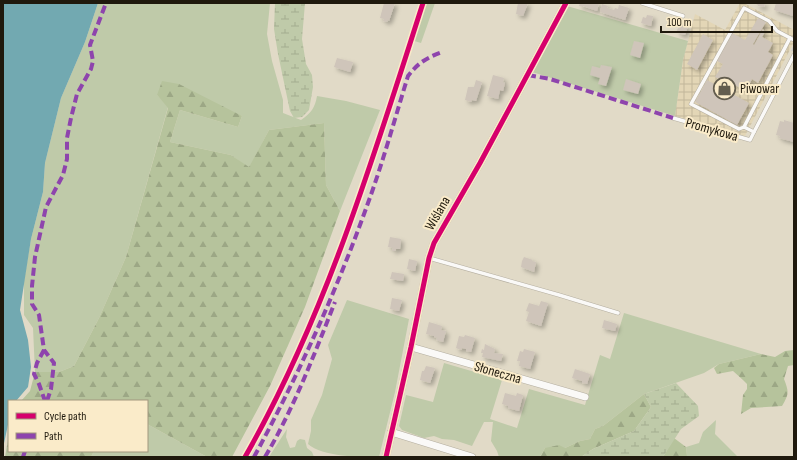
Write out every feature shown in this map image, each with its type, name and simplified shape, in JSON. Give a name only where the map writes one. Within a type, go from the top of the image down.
[{"type":"street","name":"Wiślana","points":[[386,457],[411,347],[429,258],[434,243],[480,163],[566,3]]},
{"type":"street","name":"Słoneczna","points":[[411,347],[585,397]]},
{"type":"street","points":[[391,432],[472,457]]},
{"type":"lane","points":[[642,3],[683,16]]},
{"type":"lane","points":[[744,127],[792,39],[777,31],[769,21],[744,8],[691,104],[739,129],[744,127],[754,132],[794,55]]},
{"type":"lane","name":"Promykowa","points":[[673,118],[750,140],[754,132]]},
{"type":"lane","points":[[429,258],[618,313]]},
{"type":"shaded area","name":"Piwowar","points":[[740,3],[744,3],[794,30],[794,42],[745,136],[675,116],[683,60],[695,14],[725,30]]},
{"type":"green space","points":[[98,3],[270,3],[267,34],[272,61],[283,100],[283,113],[301,120],[312,110],[317,96],[346,101],[380,110],[340,211],[326,185],[324,123],[269,130],[249,168],[231,155],[170,142],[180,110],[238,127],[242,116],[157,95],[168,107],[126,257],[99,318],[74,366],[59,372],[35,372],[33,328],[24,315],[24,280],[31,239],[43,192],[45,163],[61,98],[85,42]]},
{"type":"green space","points":[[275,3],[305,3],[302,39],[306,64],[312,75],[313,87],[309,110],[302,117],[294,118],[290,111],[274,29]]},
{"type":"green space","points":[[423,3],[435,3],[421,43],[411,40]]},
{"type":"green space","points":[[567,6],[688,41],[683,60],[675,116],[532,72]]},
{"type":"green space","points":[[162,81],[179,84],[242,116],[238,127],[180,110],[170,142],[231,155],[249,167],[269,130],[324,123],[326,185],[340,211],[305,307],[270,386],[232,457],[207,457],[148,425],[148,400],[22,400],[30,391],[35,372],[59,372],[74,366],[99,318],[126,257],[168,108],[157,95]]},
{"type":"green space","points":[[347,300],[409,319],[395,392],[379,457],[332,454],[322,452],[308,444],[311,431],[311,420],[322,395],[332,359],[328,345]]},
{"type":"green space","points":[[624,313],[761,354],[719,364],[704,373],[644,394],[603,426],[595,429],[590,439],[580,441],[565,448],[545,448],[540,457],[499,457],[491,441],[493,422],[484,422],[472,446],[454,440],[442,439],[434,436],[424,438],[402,430],[399,426],[406,395],[433,402],[444,363],[502,380],[490,419],[517,428],[529,389],[585,405],[600,355],[610,359]]},
{"type":"green space","points":[[794,350],[794,365],[788,366],[784,379],[788,393],[782,406],[751,408],[741,414],[743,395],[747,389],[747,384],[733,371],[717,374],[714,368],[719,364],[761,354],[775,357],[785,351]]},
{"type":"green space","points":[[676,383],[698,406],[699,416],[681,429],[663,457],[581,457],[593,449],[634,431],[651,407],[644,394]]},
{"type":"green space","points":[[644,394],[651,407],[634,431],[593,449],[581,457],[540,457],[545,448],[559,445],[565,448],[580,441],[590,439],[595,429],[603,426]]},
{"type":"green space","points":[[716,420],[715,434],[738,457],[687,456],[686,447],[699,443],[703,432]]},
{"type":"green space","points":[[148,425],[207,457],[91,457],[94,452],[148,452]]},
{"type":"green space","points":[[287,429],[286,437],[290,448],[295,447],[297,441],[300,439],[305,440],[307,448],[312,452],[314,457],[269,457]]},
{"type":"green space","points":[[674,438],[686,447],[687,456],[692,457],[663,457]]},
{"type":"green space","points":[[8,440],[8,452],[94,452],[91,457],[5,457]]},
{"type":"water","points":[[3,3],[98,3],[85,42],[61,98],[45,163],[43,192],[31,239],[20,310],[28,340],[31,367],[28,387],[17,400],[8,400],[8,425],[3,448]]},
{"type":"building","points":[[384,3],[395,3],[389,21],[388,20],[387,22],[380,18]]},
{"type":"building","points":[[518,3],[528,3],[523,16],[516,14]]},
{"type":"building","points":[[580,3],[599,3],[597,11],[579,6]]},
{"type":"building","points":[[754,3],[765,3],[764,7],[758,6]]},
{"type":"building","points":[[776,3],[794,4],[793,16],[774,10]]},
{"type":"building","points":[[602,4],[608,6],[607,8],[614,10],[615,8],[618,9],[619,5],[629,8],[625,20],[600,12]]},
{"type":"building","points":[[647,15],[653,16],[651,26],[641,23],[643,17],[646,18]]},
{"type":"building","points":[[758,18],[766,22],[753,44],[754,45],[763,29],[765,32],[762,37],[773,43],[768,52],[773,55],[758,83],[752,79],[746,91],[715,77],[723,64],[717,61],[732,33],[745,40]]},
{"type":"building","points":[[681,24],[688,26],[685,35],[678,33],[677,30]]},
{"type":"building","points":[[703,34],[713,40],[697,70],[687,64]]},
{"type":"building","points":[[634,41],[644,43],[640,58],[630,55]]},
{"type":"building","points":[[337,58],[353,62],[350,72],[334,67]]},
{"type":"building","points":[[601,65],[612,67],[606,86],[598,84],[600,78],[590,75],[592,66],[600,68]]},
{"type":"building","points":[[493,75],[504,78],[503,82],[505,83],[503,91],[500,90],[498,99],[487,96]]},
{"type":"building","points":[[626,79],[641,84],[638,94],[623,90]]},
{"type":"building","points":[[476,80],[482,82],[476,101],[472,100],[471,102],[465,100],[468,87],[474,87]]},
{"type":"building","points":[[707,80],[749,103],[737,125],[695,102]]},
{"type":"building","points":[[784,120],[794,123],[794,142],[779,138],[780,136],[776,135],[780,121],[784,122]]},
{"type":"building","points":[[390,237],[401,239],[400,249],[392,251],[393,248],[388,247]]},
{"type":"building","points":[[524,257],[536,262],[534,272],[521,267]]},
{"type":"building","points":[[409,259],[417,261],[415,271],[407,269]]},
{"type":"building","points":[[392,272],[404,274],[403,281],[390,279]]},
{"type":"building","points":[[392,298],[402,300],[399,311],[390,309]]},
{"type":"building","points":[[541,301],[548,303],[541,326],[526,321],[529,312],[526,311],[529,303],[539,306]]},
{"type":"building","points":[[604,320],[617,324],[615,331],[602,328]]},
{"type":"building","points":[[429,322],[442,326],[441,330],[446,331],[443,342],[436,340],[437,338],[434,336],[426,334]]},
{"type":"building","points":[[465,335],[475,338],[471,352],[466,351],[466,349],[462,348],[461,350],[456,348],[459,336],[464,337]]},
{"type":"building","points":[[485,344],[495,349],[494,353],[503,354],[501,361],[482,357],[483,353],[481,353],[482,349],[484,350]]},
{"type":"building","points":[[524,349],[535,352],[530,369],[519,366],[520,361],[517,361],[520,351],[523,352]]},
{"type":"building","points":[[426,366],[435,368],[430,383],[420,380],[422,371],[424,371]]},
{"type":"building","points":[[575,369],[590,374],[587,384],[572,378]]},
{"type":"building","points":[[505,393],[516,396],[517,393],[523,395],[519,411],[508,408],[508,406],[502,404]]},
{"type":"marked path","points":[[47,400],[51,389],[54,363],[44,350],[39,315],[32,304],[35,257],[46,207],[63,175],[67,159],[67,138],[71,118],[77,94],[91,69],[93,61],[90,45],[106,3]]},
{"type":"marked path","points":[[254,457],[316,332],[356,236],[384,156],[408,76],[423,61],[442,52]]},
{"type":"marked path","points":[[528,75],[550,79],[673,118]]},
{"type":"marked path","points":[[265,457],[285,420],[335,302]]},
{"type":"marked path","points":[[44,350],[37,363],[34,374],[45,400]]},
{"type":"marked path","points":[[23,457],[25,452]]},
{"type":"cycle path","points":[[245,457],[274,403],[324,292],[366,177],[423,3]]},
{"type":"cycle path","points":[[386,457],[411,347],[429,258],[434,243],[480,163],[566,3]]},
{"type":"place","name":"Piwowar","points":[[725,88]]}]
